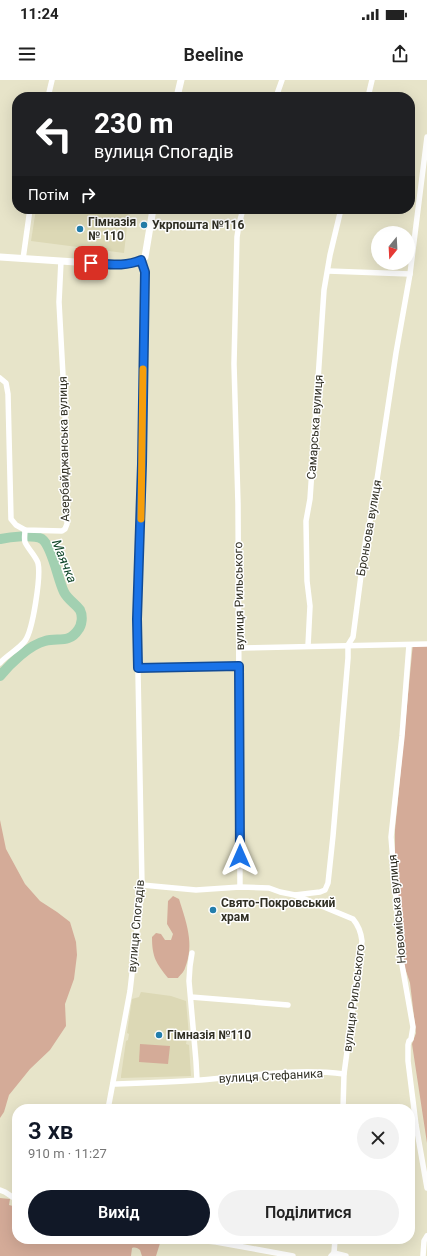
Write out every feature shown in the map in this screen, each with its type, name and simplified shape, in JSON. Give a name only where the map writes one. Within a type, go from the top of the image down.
[{"type":"main road","points":[[178,92],[181,80]]},
{"type":"main road","points":[[0,256],[23,259],[121,265],[133,264],[145,257],[147,252],[152,214]]},
{"type":"street","points":[[49,92],[52,80]]},
{"type":"street","points":[[278,92],[282,80]]},
{"type":"street","points":[[369,92],[372,80]]},
{"type":"street","name":"Броньова вулиця","points":[[295,896],[325,890],[328,882],[348,645],[353,637],[366,537],[372,514],[396,353],[410,274],[427,137]]},
{"type":"street","points":[[23,259],[29,214]]},
{"type":"street","name":"вулиця Рильського","points":[[242,214],[237,237],[234,364],[238,504],[240,887],[269,888],[295,896],[353,918],[358,924],[362,941],[344,1074],[343,1104]]},
{"type":"street","name":"Самарська вулиця","points":[[308,646],[310,606],[307,581],[306,521],[310,499],[319,384],[324,290],[340,214]]},
{"type":"street","name":"вулиця Спогадів","points":[[109,1104],[130,991],[142,885],[137,619],[142,464],[145,272],[141,260]]},
{"type":"street","name":"Азербайджанська вулиця","points":[[25,532],[62,531],[65,529],[67,524],[65,413],[59,308],[61,261]]},
{"type":"street","points":[[328,271],[410,274]]},
{"type":"street","points":[[0,378],[6,383],[8,394],[11,519],[25,532],[25,542],[36,558],[39,572],[31,626],[26,640],[0,663]]},
{"type":"street","points":[[239,648],[427,644]]},
{"type":"street","name":"Новоміська вулиця","points":[[409,645],[402,736],[391,837],[401,959],[413,1027],[411,1039],[408,1045],[408,1062],[413,1104]]},
{"type":"street","points":[[138,668],[239,666]]},
{"type":"street","points":[[142,885],[196,890],[240,887]]},
{"type":"street","points":[[192,953],[189,981],[197,1080]]},
{"type":"street","points":[[191,998],[288,1005]]},
{"type":"street","name":"вулиця Стефаника","points":[[113,1084],[293,1073],[319,1072],[344,1074]]},
{"type":"street","name":"Новоміська вулиця","points":[[415,1117],[427,1188]]},
{"type":"street","points":[[0,1190],[12,1197]]},
{"type":"street","points":[[423,1256],[424,1241],[427,1236]]},
{"type":"street","points":[[227,1244],[292,1256]]},
{"type":"street","points":[[334,1244],[333,1255],[346,1256]]},
{"type":"shaded area","name":"Гімназія № 110","points":[[35,214],[128,214],[124,253],[31,241]]},
{"type":"shaded area","points":[[413,643],[427,644],[427,1143],[412,1044],[416,1033],[410,983],[403,962],[395,862],[395,830]]},
{"type":"shaded area","points":[[0,820],[6,849],[25,884],[40,901],[70,922],[76,942],[77,955],[74,979],[65,1004],[66,1026],[50,1050],[30,1069],[9,1095],[4,1112],[0,1118]]},
{"type":"shaded area","points":[[173,896],[179,899],[188,933],[189,950],[188,959],[183,972],[178,978],[168,978],[160,968],[154,955],[152,937],[156,933],[161,934],[165,940],[171,940],[173,934],[167,924],[168,901]]},
{"type":"shaded area","name":"Гімназія №110","points":[[141,992],[171,996],[186,1001],[189,1036],[186,1044],[189,1045],[191,1076],[121,1078],[126,1041],[128,1040],[129,1034],[127,1033],[132,999],[139,997]]},
{"type":"shaded area","points":[[140,1044],[170,1046],[168,1064],[139,1062]]},
{"type":"shaded area","points":[[0,1198],[10,1199],[9,1205],[12,1206],[12,1244],[160,1244],[156,1256],[142,1256],[140,1250],[137,1248],[132,1248],[131,1256],[0,1256]]},
{"type":"waterway","name":"Маячка","points":[[0,539],[28,536],[42,539],[46,543],[52,556],[64,592],[80,610],[82,618],[79,628],[71,637],[67,639],[49,640],[33,646],[14,661],[0,676]]},
{"type":"slow traffic","points":[[141,519],[143,369]]},
{"type":"place","name":"Укрпошта №116","points":[[144,225]]},
{"type":"place","name":"Гімназія № 110","points":[[80,229]]},
{"type":"place","name":"Свято-Покровський храм","points":[[213,910]]},
{"type":"place","name":"Гімназія №110","points":[[159,1035]]},
{"type":"route","points":[[91,263],[121,265],[133,264],[141,260],[145,272],[142,464],[137,619],[138,668],[239,666],[240,856]]}]
